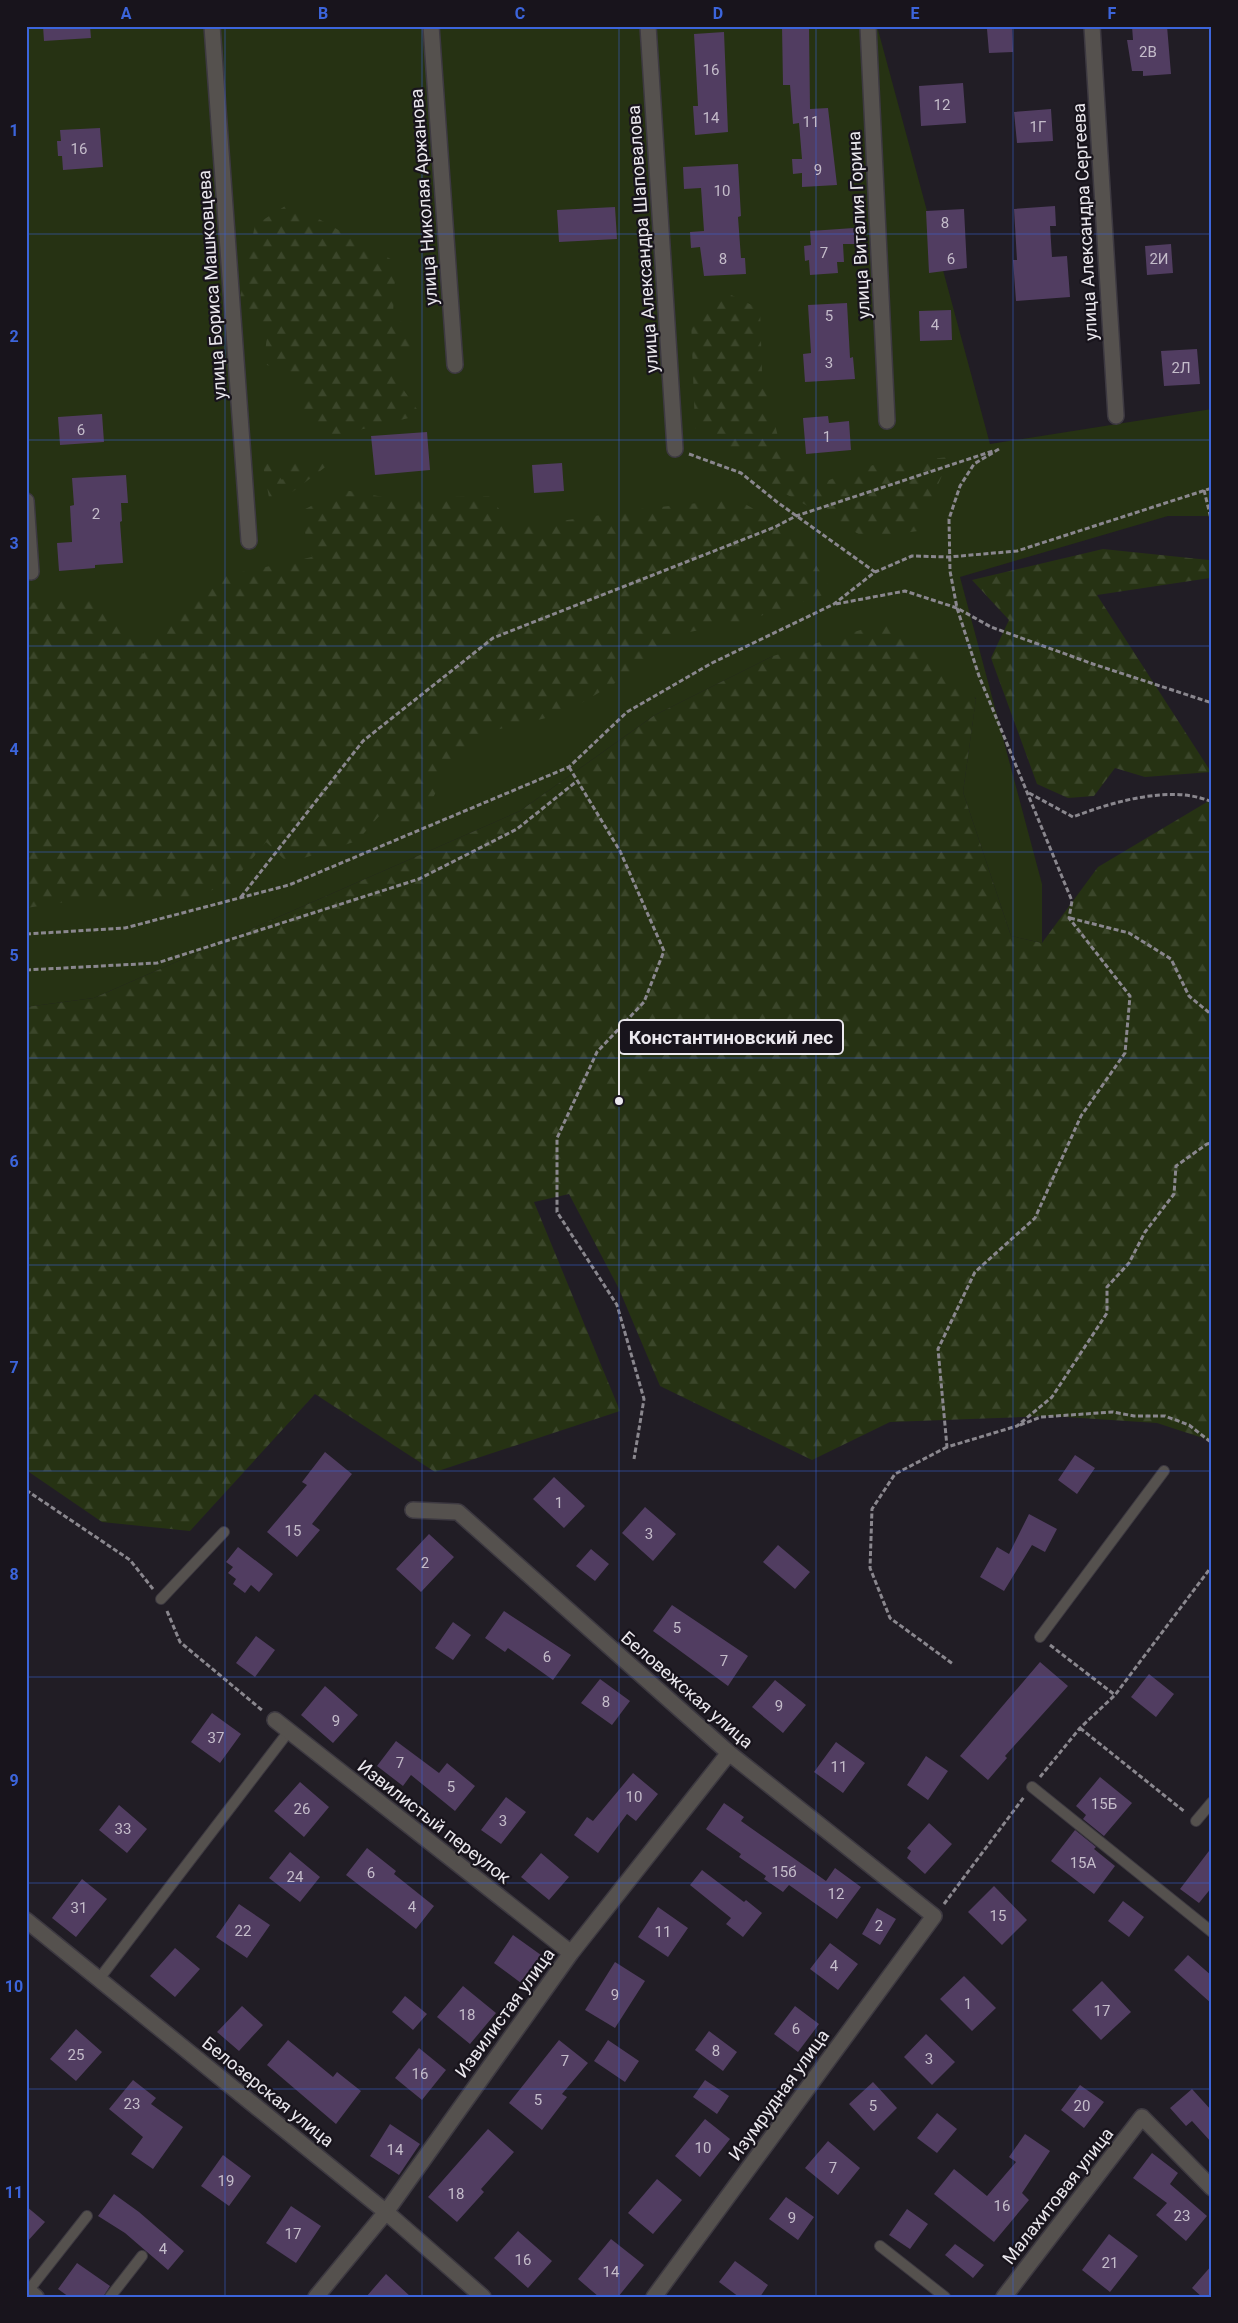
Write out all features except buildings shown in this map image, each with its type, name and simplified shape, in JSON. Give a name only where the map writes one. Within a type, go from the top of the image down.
[{"type":"street","name":"улица Бориса Машковцева","points":[[212,26],[249,541]]},
{"type":"street","name":"улица Николая Аржанова","points":[[431,26],[455,364]]},
{"type":"street","name":"улица Александра Шаповалова","points":[[648,26],[676,449]]},
{"type":"street","name":"улица Виталия Горина","points":[[868,26],[887,421]]},
{"type":"street","name":"улица Александра Сергеева","points":[[1092,26],[1116,416]]},
{"type":"street","points":[[26,501],[31,572]]},
{"type":"street","name":"Беловежская улица","points":[[413,1510],[458,1512],[729,1753],[934,1916]]},
{"type":"street","name":"Извилистый переулок","points":[[275,1720],[571,1953]]},
{"type":"street","name":"Извилистая улица","points":[[316,2297],[386,2212],[571,1953],[729,1753]]},
{"type":"street","name":"Изумрудная улица","points":[[654,2297],[934,1916]]},
{"type":"street","name":"Белозерская улица","points":[[26,1920],[386,2212],[483,2297]]},
{"type":"street","name":"Малахитовая улица","points":[[1004,2297],[1142,2118],[1212,2188]]},
{"type":"lane","points":[[1040,1638],[1164,1471]]},
{"type":"lane","points":[[161,1599],[224,1532]]},
{"type":"lane","points":[[100,1979],[289,1731]]},
{"type":"lane","points":[[1032,1787],[1212,1932]]},
{"type":"lane","points":[[1196,1821],[1212,1802]]},
{"type":"lane","points":[[30,2292],[87,2216]]},
{"type":"lane","points":[[880,2246],[945,2297]]},
{"type":"lane","points":[[110,2297],[142,2256]]},
{"type":"path","points":[[676,449],[741,473],[796,516],[875,572]]},
{"type":"path","points":[[240,898],[363,741],[493,638],[775,527],[796,516],[999,449],[974,464],[960,486],[949,519],[950,571],[958,608],[979,676],[1072,902],[1069,918],[1130,996],[1124,1053],[1081,1116],[1035,1218],[975,1272],[938,1349],[946,1447]]},
{"type":"path","points":[[26,934],[125,928],[289,885],[569,767],[627,712],[712,663],[834,604],[875,572],[912,556],[949,557],[1017,551],[1212,488]]},
{"type":"path","points":[[1204,490],[1212,523]]},
{"type":"path","points":[[834,604],[905,591],[958,608],[992,627],[1093,664],[1212,703]]},
{"type":"path","points":[[569,767],[620,851],[664,951],[644,1002],[597,1052],[557,1138],[557,1212],[617,1305],[644,1399],[634,1459]]},
{"type":"path","points":[[26,970],[157,963],[419,878],[517,829],[577,781]]},
{"type":"path","points":[[1028,793],[1073,816],[1104,805],[1146,796],[1200,797],[1212,802]]},
{"type":"path","points":[[1069,918],[1129,933],[1171,959],[1189,996],[1212,1016]]},
{"type":"path","points":[[1017,1426],[1052,1397],[1107,1313],[1107,1287],[1129,1263],[1145,1232],[1174,1194],[1176,1166],[1212,1143]]},
{"type":"path","points":[[953,1664],[890,1618],[870,1568],[872,1509],[895,1474],[946,1447],[1041,1417],[1104,1412],[1134,1416],[1165,1416],[1189,1425],[1212,1443]]},
{"type":"path","points":[[934,1916],[1032,1787],[1080,1728],[1115,1695],[1212,1566]]},
{"type":"path","points":[[1040,1638],[1115,1695]]},
{"type":"path","points":[[1080,1728],[1196,1821]]},
{"type":"green space","points":[[26,26],[877,26],[990,444],[1212,409],[1212,516],[1168,516],[960,577],[1042,884],[1042,943],[1011,936],[963,792],[976,698],[773,656],[655,715],[520,811],[94,998],[26,1007]]},
{"type":"green space","points":[[290,203],[396,262],[393,313],[422,344],[391,372],[421,415],[330,437],[303,421],[299,376],[264,364],[267,335],[239,303],[255,225]]},
{"type":"green space","points":[[723,291],[760,309],[762,372],[783,457],[829,480],[876,464],[950,457],[918,531],[866,538],[773,487],[695,428],[691,320]]},
{"type":"green space","points":[[261,455],[282,480],[298,459],[336,459],[271,508]]},
{"type":"green space","points":[[344,490],[389,498],[489,496],[514,528],[641,509],[736,499],[797,533],[832,592],[742,622],[679,634],[632,673],[563,714],[479,734],[443,779],[422,818],[397,828],[380,815],[357,841],[288,863],[266,842],[230,885],[177,900],[99,897],[26,908],[26,603],[99,597],[143,654],[209,579],[312,557],[299,512]]},
{"type":"green space","points":[[1103,549],[1209,560],[1210,578],[1097,595],[1211,772],[1145,777],[1115,768],[1094,796],[1068,798],[1037,784],[991,658],[1009,620],[972,580]]},
{"type":"green space","points":[[891,621],[976,699],[963,792],[1011,936],[1042,943],[1098,867],[1212,799],[1212,1441],[1157,1423],[1050,1416],[890,1422],[812,1460],[660,1386],[619,1289],[569,1194],[534,1202],[620,1411],[435,1472],[315,1394],[190,1531],[102,1522],[26,1470],[26,1007],[94,998],[520,811],[655,715],[773,656]]},
{"type":"place","name":"Константиновский лес","points":[[619,1101]]}]
